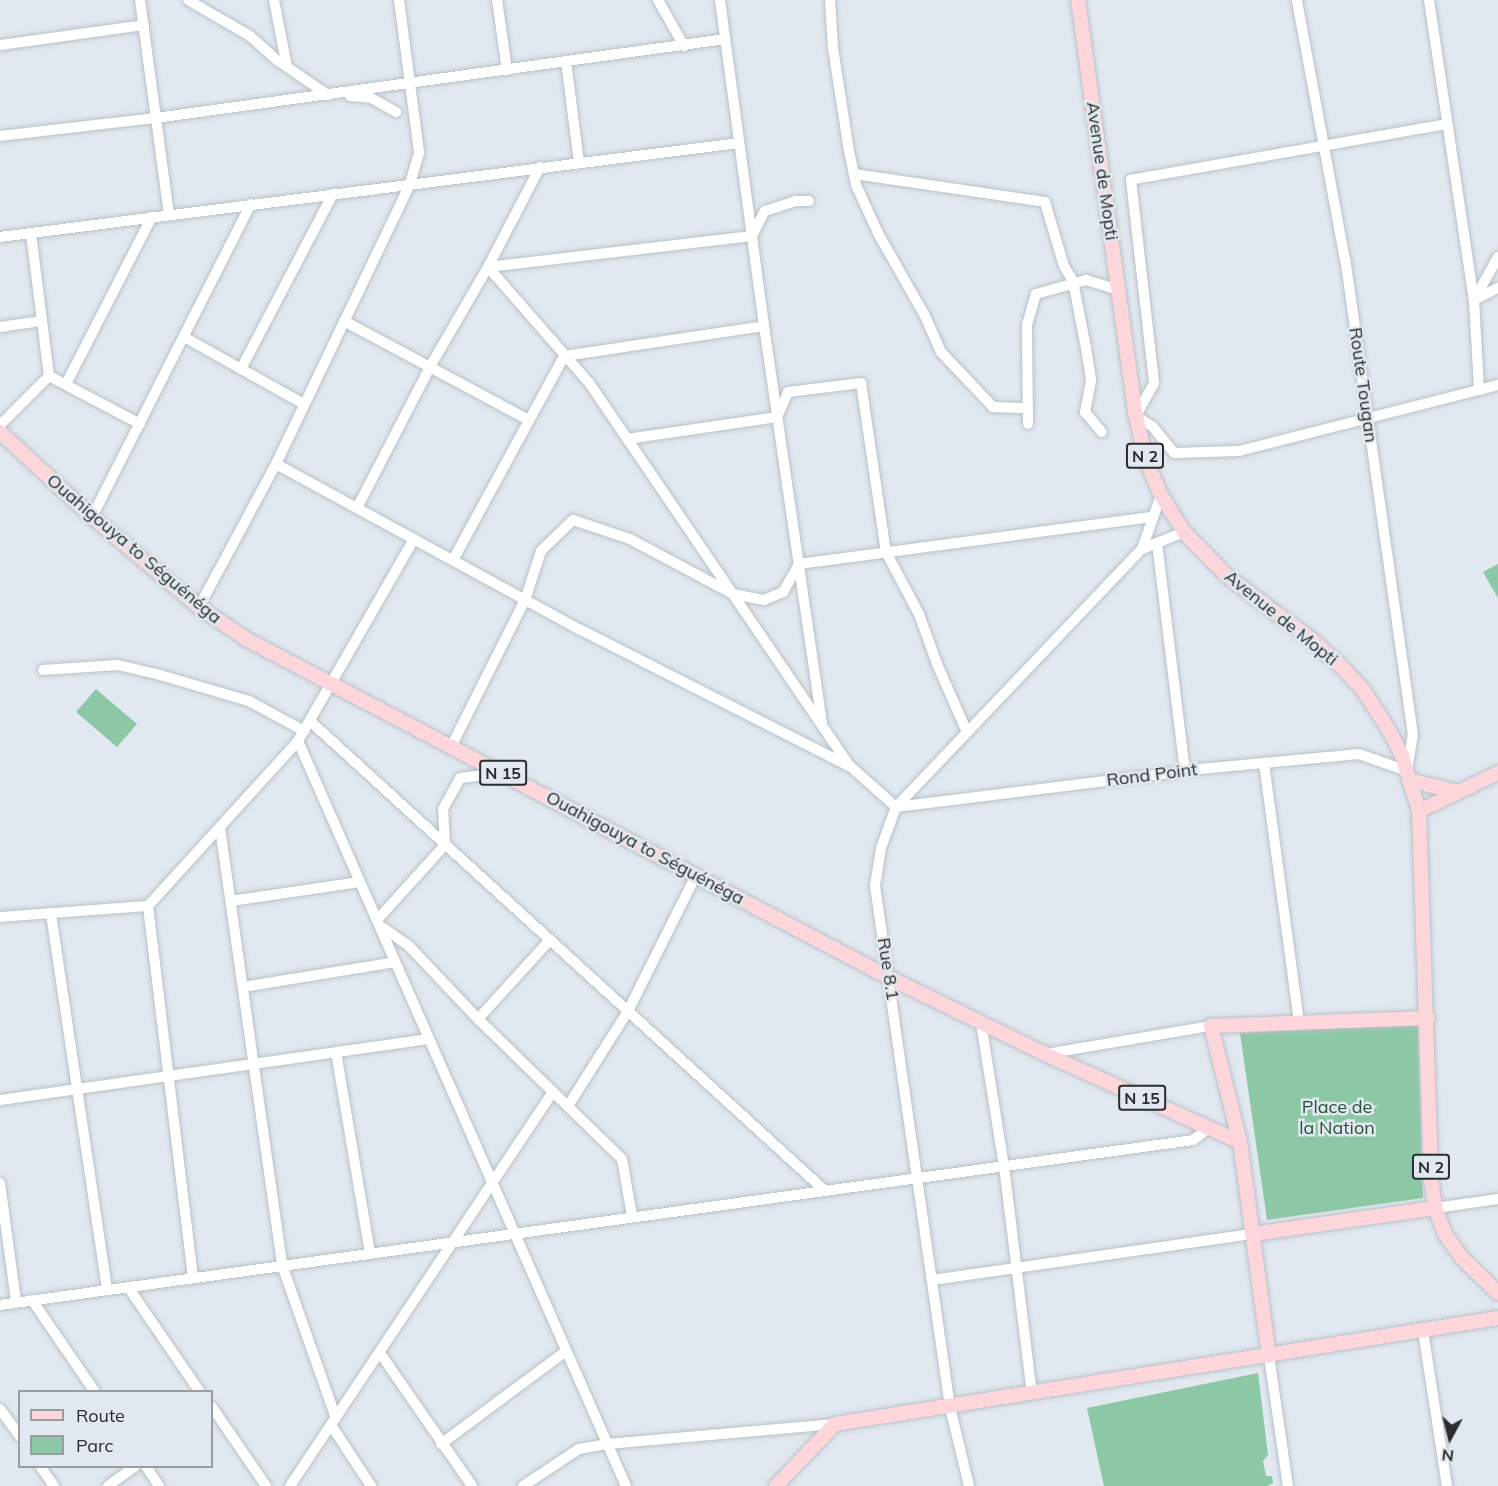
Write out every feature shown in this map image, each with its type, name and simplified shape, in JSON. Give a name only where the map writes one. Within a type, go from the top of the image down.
[{"type":"main road","name":"Avenue de Mopti","points":[[1078,0],[1136,416],[1146,460],[1161,495],[1184,532],[1227,576],[1311,639],[1339,664],[1364,690],[1389,730],[1408,776],[1419,811],[1428,1018],[1431,1178],[1435,1208],[1445,1234],[1462,1258],[1498,1293]]},
{"type":"main road","name":"Ouahigouya to Séguénéga","points":[[0,432],[92,517],[199,607],[246,639],[452,745],[890,978],[1045,1054],[1240,1142]]},
{"type":"main road","points":[[1419,811],[1498,773]]},
{"type":"main road","points":[[1408,776],[1456,792]]},
{"type":"main road","points":[[1269,1356],[1240,1142],[1212,1026],[1428,1018]]},
{"type":"main road","points":[[1252,1234],[1435,1208]]},
{"type":"main road","points":[[776,1486],[835,1424],[1498,1318]]},
{"type":"street","points":[[141,0],[170,215]]},
{"type":"street","points":[[188,0],[250,36],[325,95],[371,98],[396,111]]},
{"type":"street","points":[[274,0],[287,67]]},
{"type":"street","points":[[199,607],[276,464],[410,184],[419,152],[399,0]]},
{"type":"street","points":[[497,0],[507,70]]},
{"type":"street","points":[[658,0],[684,46]]},
{"type":"street","points":[[720,0],[764,326],[822,725]]},
{"type":"street","points":[[830,0],[834,48],[854,174],[879,235],[925,316],[941,352],[993,408],[1028,408]]},
{"type":"street","name":"Route Tougan","points":[[1297,0],[1346,260],[1413,735],[1408,776]]},
{"type":"street","points":[[1429,0],[1474,300],[1479,390]]},
{"type":"street","points":[[0,45],[144,25]]},
{"type":"street","points":[[0,136],[156,118],[725,39]]},
{"type":"street","points":[[566,61],[579,163]]},
{"type":"street","points":[[1447,124],[1131,180],[1154,383],[1136,416],[1153,427],[1174,453],[1239,451],[1498,385]]},
{"type":"street","points":[[0,237],[739,143]]},
{"type":"street","points":[[357,508],[431,365],[488,267],[540,167]]},
{"type":"street","points":[[854,174],[1045,202],[1064,266],[1073,281],[1091,381],[1085,412],[1102,432]]},
{"type":"street","points":[[241,369],[333,194]]},
{"type":"street","points":[[752,236],[765,211],[796,201],[809,201]]},
{"type":"street","points":[[92,517],[251,204]]},
{"type":"street","points":[[66,384],[152,217]]},
{"type":"street","points":[[31,233],[49,376]]},
{"type":"street","points":[[488,267],[752,236]]},
{"type":"street","points":[[1474,300],[1498,257]]},
{"type":"street","points":[[488,267],[590,384],[850,766],[896,807]]},
{"type":"street","points":[[1028,424],[1028,325],[1036,294],[1073,281],[1096,281],[1118,290]]},
{"type":"street","points":[[1474,300],[1498,288]]},
{"type":"street","points":[[0,327],[41,321]]},
{"type":"street","points":[[344,321],[431,365],[529,420]]},
{"type":"street","points":[[564,356],[764,326]]},
{"type":"street","points":[[184,337],[304,404]]},
{"type":"street","points":[[453,560],[564,356]]},
{"type":"street","points":[[49,376],[140,424]]},
{"type":"street","points":[[0,425],[49,376]]},
{"type":"street","points":[[777,417],[788,392],[861,383],[886,552],[919,614],[937,664],[967,732]]},
{"type":"street","points":[[627,439],[777,417]]},
{"type":"street","points":[[276,464],[525,600],[850,766]]},
{"type":"street","name":"Rue 8.1","points":[[1142,549],[1161,495]]},
{"type":"street","points":[[799,564],[1152,517]]},
{"type":"street","points":[[452,745],[525,600],[541,551],[573,520],[630,539],[733,594],[764,600],[783,592],[799,564]]},
{"type":"street","name":"Rue 8.1","points":[[969,1486],[950,1407],[875,886],[880,848],[896,807],[1142,549],[1184,532]]},
{"type":"street","points":[[0,917],[148,906],[298,741],[414,539]]},
{"type":"street","points":[[1157,543],[1185,771]]},
{"type":"street","points":[[43,670],[118,665],[249,701],[307,726],[446,845],[823,1189]]},
{"type":"street","points":[[298,741],[626,1486]]},
{"type":"street","name":"Rond Point","points":[[896,807],[1185,771],[1359,754],[1408,776]]},
{"type":"street","points":[[1264,763],[1299,1022]]},
{"type":"street","points":[[379,923],[446,845],[442,809],[460,778],[503,773]]},
{"type":"street","points":[[219,828],[255,1063],[282,1265],[334,1421],[371,1486]]},
{"type":"street","points":[[568,1106],[628,1011],[696,875]]},
{"type":"street","points":[[231,901],[360,882]]},
{"type":"street","points":[[148,906],[193,1278]]},
{"type":"street","points":[[51,914],[106,1290]]},
{"type":"street","points":[[379,923],[408,945],[478,1019],[622,1159],[632,1216]]},
{"type":"street","points":[[478,1019],[550,940]]},
{"type":"street","points":[[243,987],[395,962]]},
{"type":"street","points":[[981,1023],[1004,1166],[1032,1394]]},
{"type":"street","points":[[1045,1054],[1212,1026]]},
{"type":"street","points":[[0,1100],[429,1039]]},
{"type":"street","points":[[336,1052],[370,1253]]},
{"type":"street","points":[[290,1486],[553,1092]]},
{"type":"street","points":[[0,1305],[823,1189],[1193,1140],[1209,1128]]},
{"type":"street","points":[[0,1183],[16,1302]]},
{"type":"street","points":[[1435,1208],[1498,1199]]},
{"type":"street","points":[[932,1280],[1252,1234]]},
{"type":"street","points":[[128,1287],[199,1390]]},
{"type":"street","points":[[32,1300],[93,1390]]},
{"type":"street","points":[[1423,1331],[1447,1486]]},
{"type":"street","points":[[441,1444],[566,1351]]},
{"type":"street","points":[[380,1353],[472,1486]]},
{"type":"street","points":[[1269,1356],[1288,1486]]},
{"type":"street","points":[[0,1409],[18,1434]]},
{"type":"street","points":[[213,1412],[266,1486]]},
{"type":"street","points":[[523,1486],[579,1449],[607,1444],[835,1424]]},
{"type":"street","points":[[41,1468],[54,1486]]},
{"type":"street","points":[[108,1486],[135,1468]]},
{"type":"street","points":[[147,1468],[159,1486]]},
{"type":"green space","points":[[1498,564],[1498,598],[1483,572]]},
{"type":"green space","points":[[96,689],[137,724],[117,747],[76,712]]},
{"type":"green space","name":"Place de la Nation","points":[[1418,1024],[1423,1198],[1267,1220],[1240,1033]]},
{"type":"green space","points":[[1258,1373],[1268,1455],[1263,1461],[1266,1476],[1272,1476],[1273,1483],[1267,1486],[1104,1486],[1087,1408]]}]
